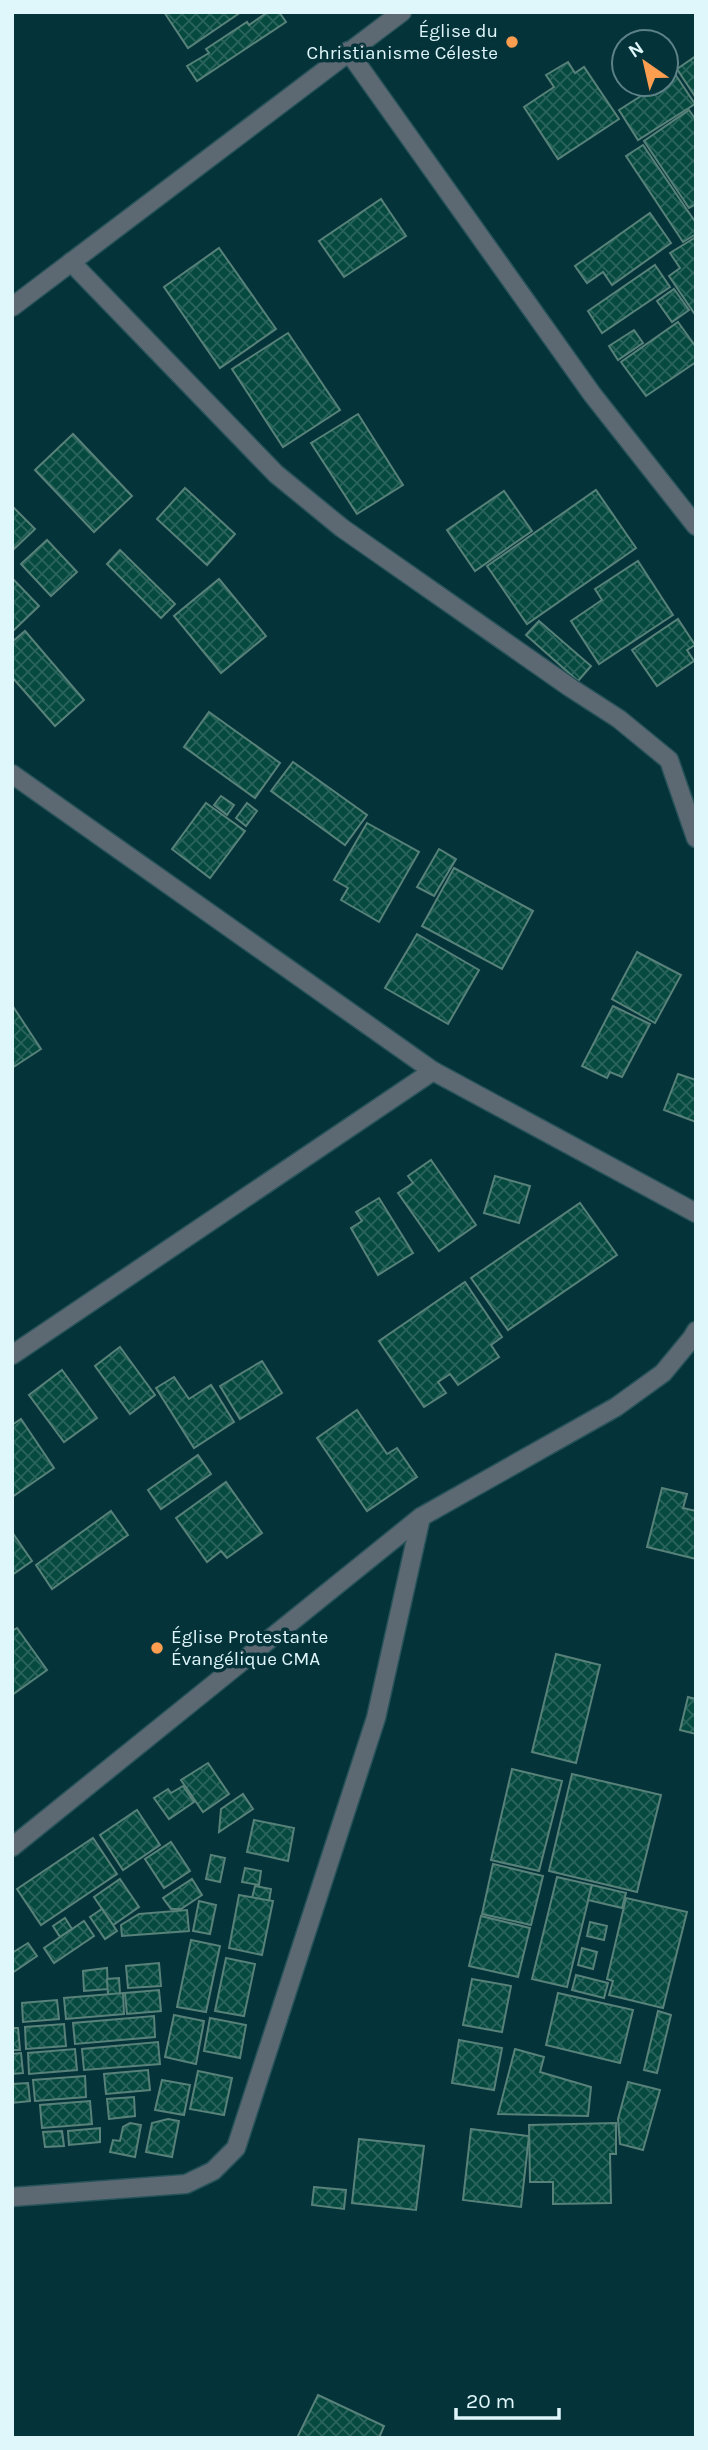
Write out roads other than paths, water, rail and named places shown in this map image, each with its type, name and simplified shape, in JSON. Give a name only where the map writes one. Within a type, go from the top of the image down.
[{"type":"street","points":[[12,307],[402,12]]},
{"type":"street","points":[[348,51],[592,394],[696,526]]},
{"type":"street","points":[[71,262],[276,474],[342,528],[619,719],[669,760],[696,838]]},
{"type":"street","points":[[12,774],[433,1071],[696,1213]]},
{"type":"street","points":[[12,1354],[433,1071]]},
{"type":"street","points":[[12,1847],[421,1517],[616,1407],[663,1373],[696,1331]]},
{"type":"street","points":[[12,2197],[186,2184],[213,2171],[236,2148],[376,1718],[421,1517]]},
{"type":"place","name":"Église du Christianisme Céleste","points":[[512,42]]},
{"type":"place","name":"Église Protestante Évangélique CMA","points":[[157,1648]]}]
